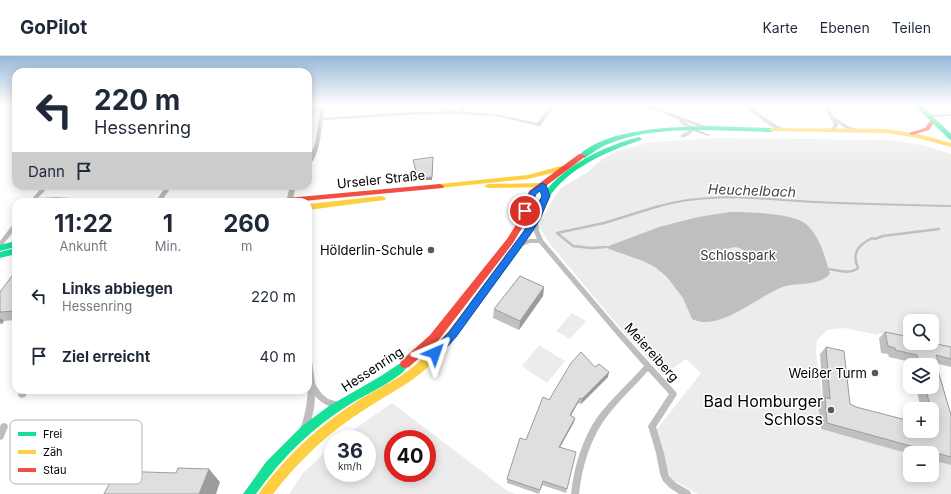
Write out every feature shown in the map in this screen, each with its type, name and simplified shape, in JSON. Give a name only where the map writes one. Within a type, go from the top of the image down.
[{"type":"street","points":[[312,159],[320,125]]},
{"type":"street","points":[[560,181],[606,150],[636,140],[679,133],[688,125]]},
{"type":"street","points":[[689,125],[708,132],[886,137],[934,141],[951,150]]},
{"type":"street","points":[[758,130],[764,125]]},
{"type":"street","points":[[773,125],[784,130]]},
{"type":"street","points":[[828,130],[836,125]]},
{"type":"street","points":[[844,125],[857,131]]},
{"type":"street","points":[[571,164],[607,142],[638,134],[758,130],[828,130],[906,133],[923,132],[927,129],[928,125]]},
{"type":"street","points":[[933,125],[934,141]]},
{"type":"street","points":[[936,125],[951,138]]},
{"type":"street","points":[[934,141],[943,137],[943,132]]},
{"type":"street","points":[[906,133],[951,145]]},
{"type":"street","name":"Urseler Straße","points":[[312,199],[542,174],[571,164]]},
{"type":"street","name":"Hessenring","points":[[249,494],[256,483],[284,450],[302,432],[341,405],[401,368],[434,338],[510,241],[520,223],[532,193],[571,164]]},
{"type":"street","name":"Urseler Straße","points":[[499,179],[533,180],[542,185]]},
{"type":"street","name":"Urseler Straße","points":[[312,207],[478,187],[542,185],[560,181]]},
{"type":"street","name":"Hessenring","points":[[265,494],[287,465],[319,434],[364,404],[411,376],[427,362],[452,334],[519,245],[535,221],[546,196],[560,181]]},
{"type":"street","points":[[542,185],[546,196]]},
{"type":"street","points":[[511,186],[524,192],[530,200]]},
{"type":"street","points":[[36,198],[43,190]]},
{"type":"street","name":"Meiereiberg","points":[[535,221],[536,230],[541,241],[607,320],[673,394],[652,426],[660,452],[664,477],[671,485],[684,492]]},
{"type":"street","points":[[0,246],[12,230]]},
{"type":"street","points":[[519,245],[530,241],[541,241]]},
{"type":"street","points":[[0,246],[12,244]]},
{"type":"street","points":[[0,255],[12,252]]},
{"type":"street","points":[[575,494],[584,455],[593,433],[601,419],[648,366]]},
{"type":"street","points":[[312,383],[318,395],[325,402],[341,405]]},
{"type":"street","points":[[302,432],[310,412],[311,394]]},
{"type":"street","points":[[0,436],[4,427]]},
{"type":"green space","name":"Schlosspark","points":[[717,138],[889,140],[923,145],[951,154],[951,350],[939,346],[939,314],[903,314],[903,339],[879,333],[878,335],[844,328],[827,330],[817,340],[816,351],[823,404],[818,403],[820,429],[903,451],[903,482],[939,482],[939,461],[951,465],[951,494],[698,494],[671,479],[657,429],[701,373],[686,359],[663,375],[621,329],[550,244],[539,227],[552,201],[561,188],[589,171],[602,159],[617,151],[651,142]]},
{"type":"green space","points":[[572,313],[586,321],[570,339],[556,331]]},
{"type":"green space","points":[[539,345],[565,361],[547,383],[522,366]]},
{"type":"green space","points":[[392,403],[427,430],[384,430],[384,482],[436,482],[436,436],[509,492],[516,494],[289,494],[303,473],[324,453],[324,482],[376,482],[376,430],[353,430]]},
{"type":"shaded area","points":[[730,212],[747,212],[781,215],[800,220],[815,234],[824,254],[830,274],[819,281],[812,283],[780,288],[725,318],[702,322],[692,319],[683,298],[667,277],[655,267],[606,247],[659,227],[698,217]],"holes":[[[735,247],[742,249],[745,252],[746,258],[724,259],[710,255],[712,249],[722,250]]]},
{"type":"building","points":[[433,157],[432,177],[425,178],[425,175],[417,176],[413,160]]},
{"type":"building","points":[[12,276],[12,311],[0,312],[0,292]]},
{"type":"building","points":[[520,276],[544,287],[520,321],[494,309]]},
{"type":"building","points":[[885,332],[903,336],[903,350],[939,350],[939,344],[951,347],[951,359],[936,355],[937,358],[918,358],[917,355],[895,350],[895,348],[888,346]]},
{"type":"building","points":[[826,347],[844,351],[850,404],[856,407],[903,419],[903,438],[939,438],[939,402],[929,402],[927,394],[939,394],[939,374],[951,415],[951,457],[939,454],[939,446],[911,446],[827,423],[825,397],[830,399]]},
{"type":"building","points":[[581,352],[595,367],[599,364],[609,372],[582,399],[580,398],[570,415],[575,418],[559,447],[576,452],[567,489],[543,481],[540,490],[507,479],[520,438],[526,440],[543,397],[549,400],[571,363]]},
{"type":"building","points":[[178,468],[209,469],[199,494],[104,494],[109,484],[142,484],[142,472],[176,473]]},
{"type":"waterway","name":"Heuchelbach","points":[[656,207],[695,199],[734,197],[831,203],[951,206]]},
{"type":"waterway","name":"Heuchelbach","points":[[606,247],[591,248],[573,246],[557,233],[604,223],[659,206]]},
{"type":"waterway","points":[[828,269],[847,272],[858,268],[855,258],[856,253],[863,243],[872,238],[875,239],[883,236],[939,229]]},
{"type":"traffic: fast","points":[[938,125],[951,138]]},
{"type":"traffic: fast","points":[[582,156],[606,142],[645,132],[688,128],[772,130]]},
{"type":"traffic: fast","points":[[473,306],[523,239],[543,201],[554,186],[564,177],[588,161],[614,148],[639,139]]},
{"type":"traffic: fast","points":[[0,248],[12,245]]},
{"type":"traffic: fast","points":[[0,255],[12,252]]},
{"type":"traffic: fast","points":[[249,494],[281,453],[306,430],[333,410],[385,379],[405,364]]},
{"type":"traffic: slow","points":[[772,130],[886,131],[919,136],[951,145]]},
{"type":"traffic: slow","points":[[440,186],[528,177],[561,168]]},
{"type":"traffic: slow","points":[[488,186],[544,185]]},
{"type":"traffic: slow","points":[[312,207],[382,198]]},
{"type":"traffic: slow","points":[[265,494],[286,468],[322,433],[349,413],[391,388],[417,370],[433,356],[461,323],[473,306]]},
{"type":"traffic: jam","points":[[912,133],[927,129],[929,125]]},
{"type":"traffic: jam","points":[[405,364],[434,338],[510,241],[521,223],[532,193],[582,156]]},
{"type":"traffic: jam","points":[[310,198],[440,186]]},
{"type":"place","name":"Hölderlin-Schule","points":[[431,250]]},
{"type":"place","name":"Weißer Turm","points":[[875,373]]},
{"type":"place","name":"Bad Homburger Schloss","points":[[831,410]]},
{"type":"route","points":[[435,353],[452,334],[519,245],[535,221],[546,196],[545,189],[542,185],[532,193],[525,211]]}]
